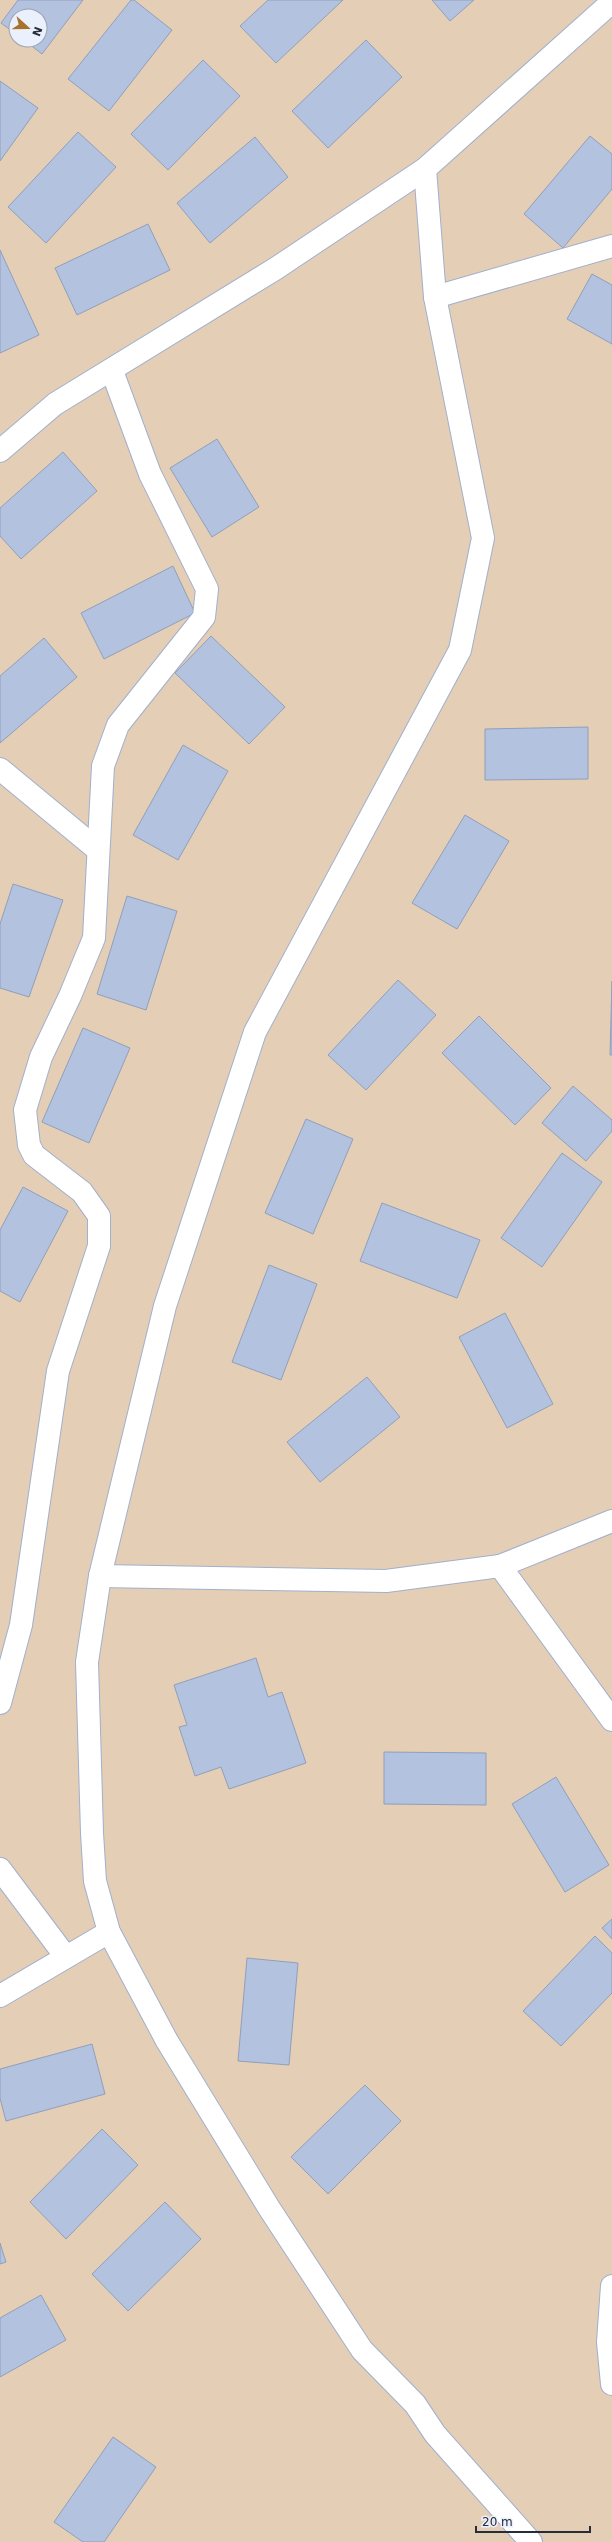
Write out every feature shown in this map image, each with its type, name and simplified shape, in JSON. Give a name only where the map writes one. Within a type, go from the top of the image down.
[{"type":"street","points":[[0,452],[55,404],[112,371],[275,269],[425,169],[612,2]]},
{"type":"street","points":[[425,169],[435,297],[483,538],[460,650],[254,1032],[166,1306],[100,1576],[86,1662],[95,1881],[109,1932],[167,2041],[269,2208],[362,2350],[415,2404],[435,2434],[531,2542]]},
{"type":"street","points":[[435,297],[612,246]]},
{"type":"street","points":[[0,1703],[21,1625],[58,1371],[99,1246],[98,1216],[82,1192],[34,1155],[29,1145],[26,1110],[40,1057],[70,996],[94,938],[103,766],[118,726],[204,617],[207,606],[207,589],[150,474],[112,371]]},
{"type":"street","points":[[0,769],[98,850]]},
{"type":"street","points":[[100,1576],[386,1581],[500,1566],[612,1521]]},
{"type":"street","points":[[500,1566],[612,1720]]},
{"type":"street","points":[[0,1869],[66,1957]]},
{"type":"street","points":[[0,1996],[109,1932]]},
{"type":"street","points":[[612,2286],[608,2342],[612,2384]]},
{"type":"shaded area","points":[[0,0],[612,0],[612,2542],[0,2542]]},
{"type":"building","points":[[18,0],[83,0],[48,46],[48,8],[12,8]]},
{"type":"building","points":[[131,0],[134,0],[172,30],[109,111],[68,79]]},
{"type":"building","points":[[268,0],[343,0],[276,63],[240,26]]},
{"type":"building","points":[[432,0],[474,0],[450,21]]},
{"type":"building","points":[[8,14],[8,28],[1,23]]},
{"type":"building","points":[[366,40],[402,77],[328,148],[292,111]]},
{"type":"building","points":[[34,48],[47,48],[42,54]]},
{"type":"building","points":[[203,60],[240,96],[168,170],[131,134]]},
{"type":"building","points":[[0,81],[38,108],[0,161]]},
{"type":"building","points":[[78,132],[116,167],[46,243],[8,207]]},
{"type":"building","points":[[590,136],[612,154],[612,189],[563,248],[524,214]]},
{"type":"building","points":[[255,137],[288,177],[210,243],[177,203]]},
{"type":"building","points":[[148,224],[170,270],[77,315],[55,268]]},
{"type":"building","points":[[0,250],[39,335],[0,353]]},
{"type":"building","points":[[592,274],[612,285],[612,344],[567,319]]},
{"type":"building","points":[[217,439],[259,507],[212,537],[170,468]]},
{"type":"building","points":[[63,452],[97,491],[21,559],[0,536],[0,508]]},
{"type":"building","points":[[173,566],[195,613],[104,659],[81,613]]},
{"type":"building","points":[[211,636],[285,707],[249,744],[175,673]]},
{"type":"building","points":[[44,638],[77,677],[0,743],[0,676]]},
{"type":"building","points":[[588,727],[588,779],[485,780],[485,729]]},
{"type":"building","points":[[183,745],[228,771],[178,860],[133,835]]},
{"type":"building","points":[[465,815],[509,841],[457,929],[412,903]]},
{"type":"building","points":[[13,884],[63,900],[29,997],[0,988],[0,924]]},
{"type":"building","points":[[127,896],[177,911],[146,1010],[97,994]]},
{"type":"building","points":[[398,980],[436,1015],[366,1090],[328,1055]]},
{"type":"building","points":[[612,981],[612,1055],[610,1055]]},
{"type":"building","points":[[479,1016],[551,1088],[515,1125],[442,1053]]},
{"type":"building","points":[[83,1028],[130,1048],[89,1143],[42,1122]]},
{"type":"building","points":[[573,1086],[612,1120],[612,1131],[586,1161],[542,1123]]},
{"type":"building","points":[[306,1119],[353,1139],[313,1234],[265,1213]]},
{"type":"building","points":[[562,1153],[602,1182],[542,1267],[501,1238]]},
{"type":"building","points":[[23,1187],[68,1211],[20,1302],[0,1291],[0,1230]]},
{"type":"building","points":[[382,1203],[480,1240],[457,1298],[360,1261]]},
{"type":"building","points":[[269,1265],[317,1284],[281,1380],[232,1362]]},
{"type":"building","points":[[505,1313],[553,1404],[507,1428],[459,1337]]},
{"type":"building","points":[[367,1377],[400,1417],[320,1482],[287,1442]]},
{"type":"building","points":[[256,1658],[268,1697],[282,1692],[306,1763],[229,1789],[221,1767],[195,1776],[179,1727],[187,1725],[174,1685]]},
{"type":"building","points":[[384,1752],[486,1753],[486,1805],[384,1804]]},
{"type":"building","points":[[556,1777],[609,1865],[565,1892],[512,1804]]},
{"type":"building","points":[[612,1919],[612,1939],[602,1928]]},
{"type":"building","points":[[595,1936],[612,1953],[612,1993],[561,2046],[523,2011]]},
{"type":"building","points":[[247,1958],[298,1963],[289,2065],[238,2061]]},
{"type":"building","points":[[92,2044],[105,2094],[6,2121],[0,2098],[0,2069]]},
{"type":"building","points":[[365,2085],[401,2121],[328,2194],[291,2157]]},
{"type":"building","points":[[102,2129],[138,2165],[66,2239],[30,2202]]},
{"type":"building","points":[[165,2202],[201,2239],[128,2311],[92,2274]]},
{"type":"building","points":[[0,2243],[6,2262],[0,2264]]},
{"type":"building","points":[[41,2295],[66,2340],[0,2377],[0,2318]]},
{"type":"building","points":[[113,2437],[156,2467],[104,2542],[83,2542],[54,2522]]}]
